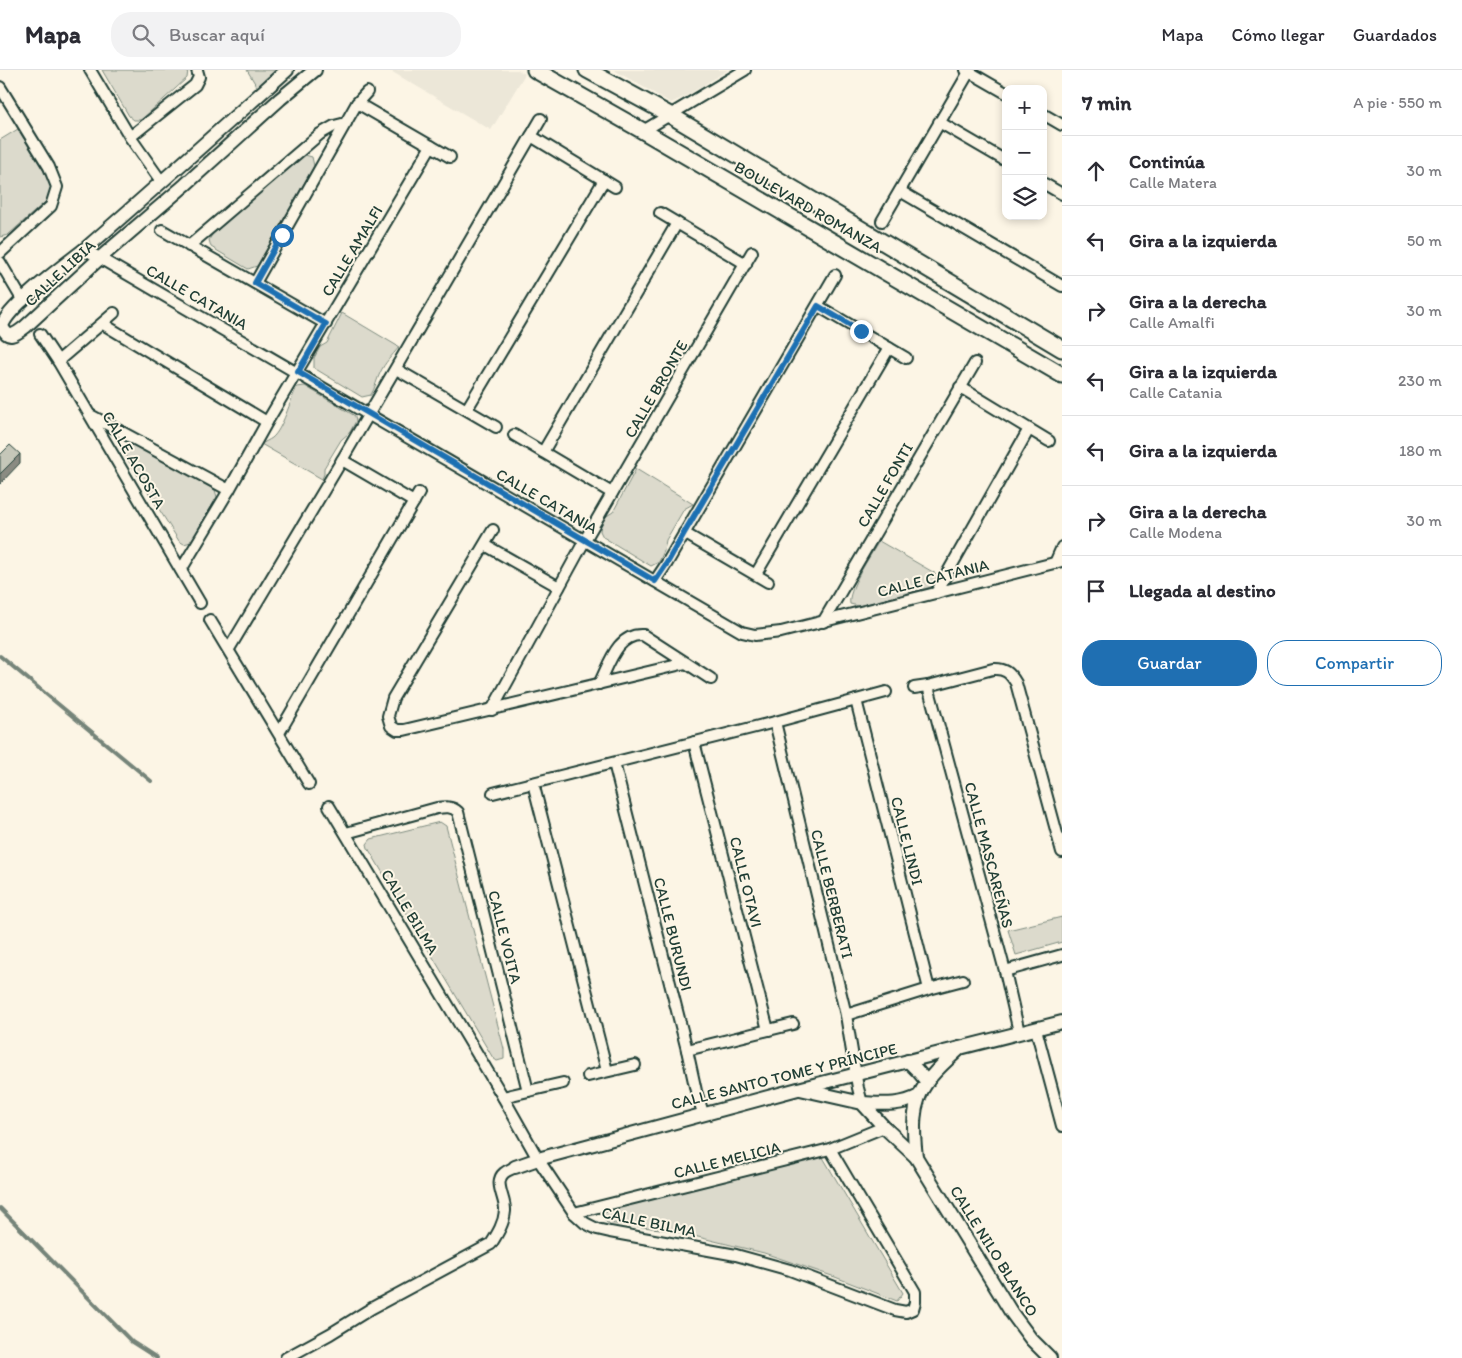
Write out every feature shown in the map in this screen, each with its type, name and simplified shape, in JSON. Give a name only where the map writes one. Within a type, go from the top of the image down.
[{"type":"main road","name":"BOULEVARD ROMANZA","points":[[535,70],[1062,375]]},
{"type":"main road","name":"BOULEVARD ROMANZA","points":[[587,70],[670,115],[1062,349]]},
{"type":"street","points":[[90,70],[130,137],[161,181]]},
{"type":"street","name":"CALLE LIBIA","points":[[287,70],[23,301],[8,315],[2,326],[4,330],[10,335],[15,335],[25,328],[100,258],[185,185],[280,98],[315,70]]},
{"type":"street","points":[[643,131],[745,70]]},
{"type":"street","points":[[882,221],[968,71],[1002,91]]},
{"type":"street","points":[[130,137],[195,85],[198,75]]},
{"type":"street","points":[[0,87],[49,167],[57,187],[51,206],[0,253]]},
{"type":"street","points":[[255,283],[357,104],[367,92]]},
{"type":"street","points":[[357,104],[450,156]]},
{"type":"street","points":[[1047,116],[1062,125]]},
{"type":"street","points":[[229,648],[396,369],[541,119]]},
{"type":"street","points":[[939,122],[1002,159]]},
{"type":"street","points":[[189,246],[320,134],[334,126],[346,123]]},
{"type":"street","points":[[531,136],[615,187]]},
{"type":"street","name":"CALLE AMALFI","points":[[181,570],[431,146]]},
{"type":"street","points":[[467,409],[604,180]]},
{"type":"street","points":[[1047,185],[1062,194]]},
{"type":"street","points":[[900,191],[1062,286]]},
{"type":"street","points":[[660,213],[746,264]]},
{"type":"street","points":[[543,452],[677,223]]},
{"type":"street","points":[[162,230],[326,324]]},
{"type":"street","name":"CALLE CATANIA","points":[[84,249],[742,632],[755,635],[782,632],[1059,562],[1062,547]]},
{"type":"street","name":"CALLE BRONTE","points":[[492,710],[585,540],[752,252]]},
{"type":"street","points":[[0,262],[23,301]]},
{"type":"street","points":[[655,581],[835,275]]},
{"type":"street","points":[[818,306],[906,358]]},
{"type":"street","points":[[58,361],[114,313]]},
{"type":"street","points":[[103,324],[267,422]]},
{"type":"street","name":"CALLE ACOSTA","points":[[40,334],[58,361],[200,603]]},
{"type":"street","points":[[756,574],[889,348]]},
{"type":"street","name":"CALLE FONTI","points":[[823,622],[975,363]]},
{"type":"street","points":[[396,369],[496,427]]},
{"type":"street","points":[[960,387],[1049,441]]},
{"type":"street","points":[[90,415],[229,490]]},
{"type":"street","points":[[936,593],[1029,429]]},
{"type":"street","points":[[514,435],[612,493]]},
{"type":"street","points":[[279,733],[417,498],[342,460]]},
{"type":"street","points":[[493,530],[393,698],[388,716],[391,726],[397,730],[404,730],[686,663]]},
{"type":"street","points":[[684,533],[768,582]]},
{"type":"street","points":[[485,545],[559,587]]},
{"type":"street","points":[[210,620],[229,648],[309,784]]},
{"type":"street","points":[[599,684],[619,645],[632,636],[643,635],[712,679]]},
{"type":"street","points":[[914,688],[993,668],[1000,668],[1012,676],[1016,683],[1062,852]]},
{"type":"street","name":"CALLE MASCAREÑAS","points":[[928,686],[1019,1032]]},
{"type":"street","points":[[493,793],[886,692]]},
{"type":"street","name":"CALLE LINDI","points":[[856,700],[929,989]]},
{"type":"street","name":"CALLE BERBERATI","points":[[775,722],[846,1015],[862,1103]]},
{"type":"street","name":"CALLE OTAVI","points":[[694,742],[768,1030]]},
{"type":"street","name":"CALLE BURUNDI","points":[[614,763],[703,1113]]},
{"type":"street","points":[[533,783],[607,1071]]},
{"type":"street","name":"CALLE BILMA","points":[[329,806],[538,1159],[574,1213],[585,1222],[597,1229],[610,1232],[736,1255],[790,1270],[895,1310],[906,1312],[913,1309],[915,1302],[914,1292],[830,1149]]},
{"type":"street","name":"CALLE VOITA","points":[[346,833],[437,808],[454,808],[458,812],[528,1091]]},
{"type":"street","points":[[1004,971],[1062,955]]},
{"type":"street","points":[[846,1015],[963,980]]},
{"type":"street","name":"CALLE SANTO TOME Y PRÍNCIPE","points":[[515,1167],[703,1113],[1062,1022]]},
{"type":"street","points":[[687,1050],[793,1024]]},
{"type":"street","points":[[1036,1029],[1057,1087],[1062,1126]]},
{"type":"street","name":"CALLE NILO BLANCO","points":[[916,1157],[913,1133],[919,1096],[927,1082],[960,1048]]},
{"type":"street","points":[[908,1061],[927,1082]]},
{"type":"street","points":[[588,1076],[635,1065]]},
{"type":"street","points":[[503,1098],[563,1083]]},
{"type":"street","points":[[798,1088],[862,1103],[898,1104],[911,1101],[919,1096]]},
{"type":"street","name":"CALLE NILO BLANCO","points":[[862,1103],[916,1157],[1011,1312],[1031,1339],[1050,1358]]},
{"type":"street","name":"CALLE MELICIA","points":[[574,1213],[830,1149],[884,1127]]},
{"type":"street","points":[[286,1358],[372,1308],[491,1244],[501,1227],[505,1209],[499,1184],[500,1178],[503,1173],[515,1167]]},
{"type":"shaded area","points":[[102,70],[188,70],[187,78],[141,120],[134,120],[129,116]]},
{"type":"shaded area","points":[[247,70],[281,70],[259,90]]},
{"type":"shaded area","points":[[389,70],[518,70],[525,74],[491,130]]},
{"type":"shaded area","points":[[614,70],[728,70],[671,103]]},
{"type":"shaded area","points":[[18,129],[54,187],[53,195],[8,235],[0,237],[0,140]]},
{"type":"shaded area","points":[[305,155],[312,157],[314,166],[257,266],[248,269],[211,247],[209,240],[212,235],[298,158]]},
{"type":"shaded area","points":[[342,313],[399,347],[386,362],[371,395],[362,397],[314,368],[314,358],[320,347],[327,343]]},
{"type":"shaded area","points":[[305,386],[355,416],[356,421],[350,432],[341,440],[324,468],[322,479],[261,444],[276,434],[297,387]]},
{"type":"shaded area","points":[[132,442],[215,490],[217,497],[191,542],[184,544],[179,541],[125,455],[124,448]]},
{"type":"shaded area","points":[[636,469],[693,504],[684,509],[666,540],[659,562],[651,566],[603,537],[600,531],[605,517],[613,512]]},
{"type":"shaded area","points":[[879,541],[938,575],[931,587],[859,606],[850,604],[852,590]]},
{"type":"shaded area","points":[[440,822],[446,826],[504,1049],[504,1059],[497,1061],[493,1058],[367,844],[371,839]]},
{"type":"shaded area","points":[[1062,917],[1062,942],[1016,955],[1008,930]]},
{"type":"shaded area","points":[[821,1154],[903,1293],[897,1301],[835,1277],[764,1253],[669,1230],[607,1223],[603,1216],[605,1210]]},
{"type":"building","points":[[10,445],[20,454],[0,474],[0,455]]},
{"type":"waterway","points":[[0,656],[151,781]]},
{"type":"waterway","points":[[0,1208],[132,1342],[157,1358]]},
{"type":"route","points":[[282,235],[255,283],[326,324],[298,372],[655,581],[818,306],[861,331]]}]
